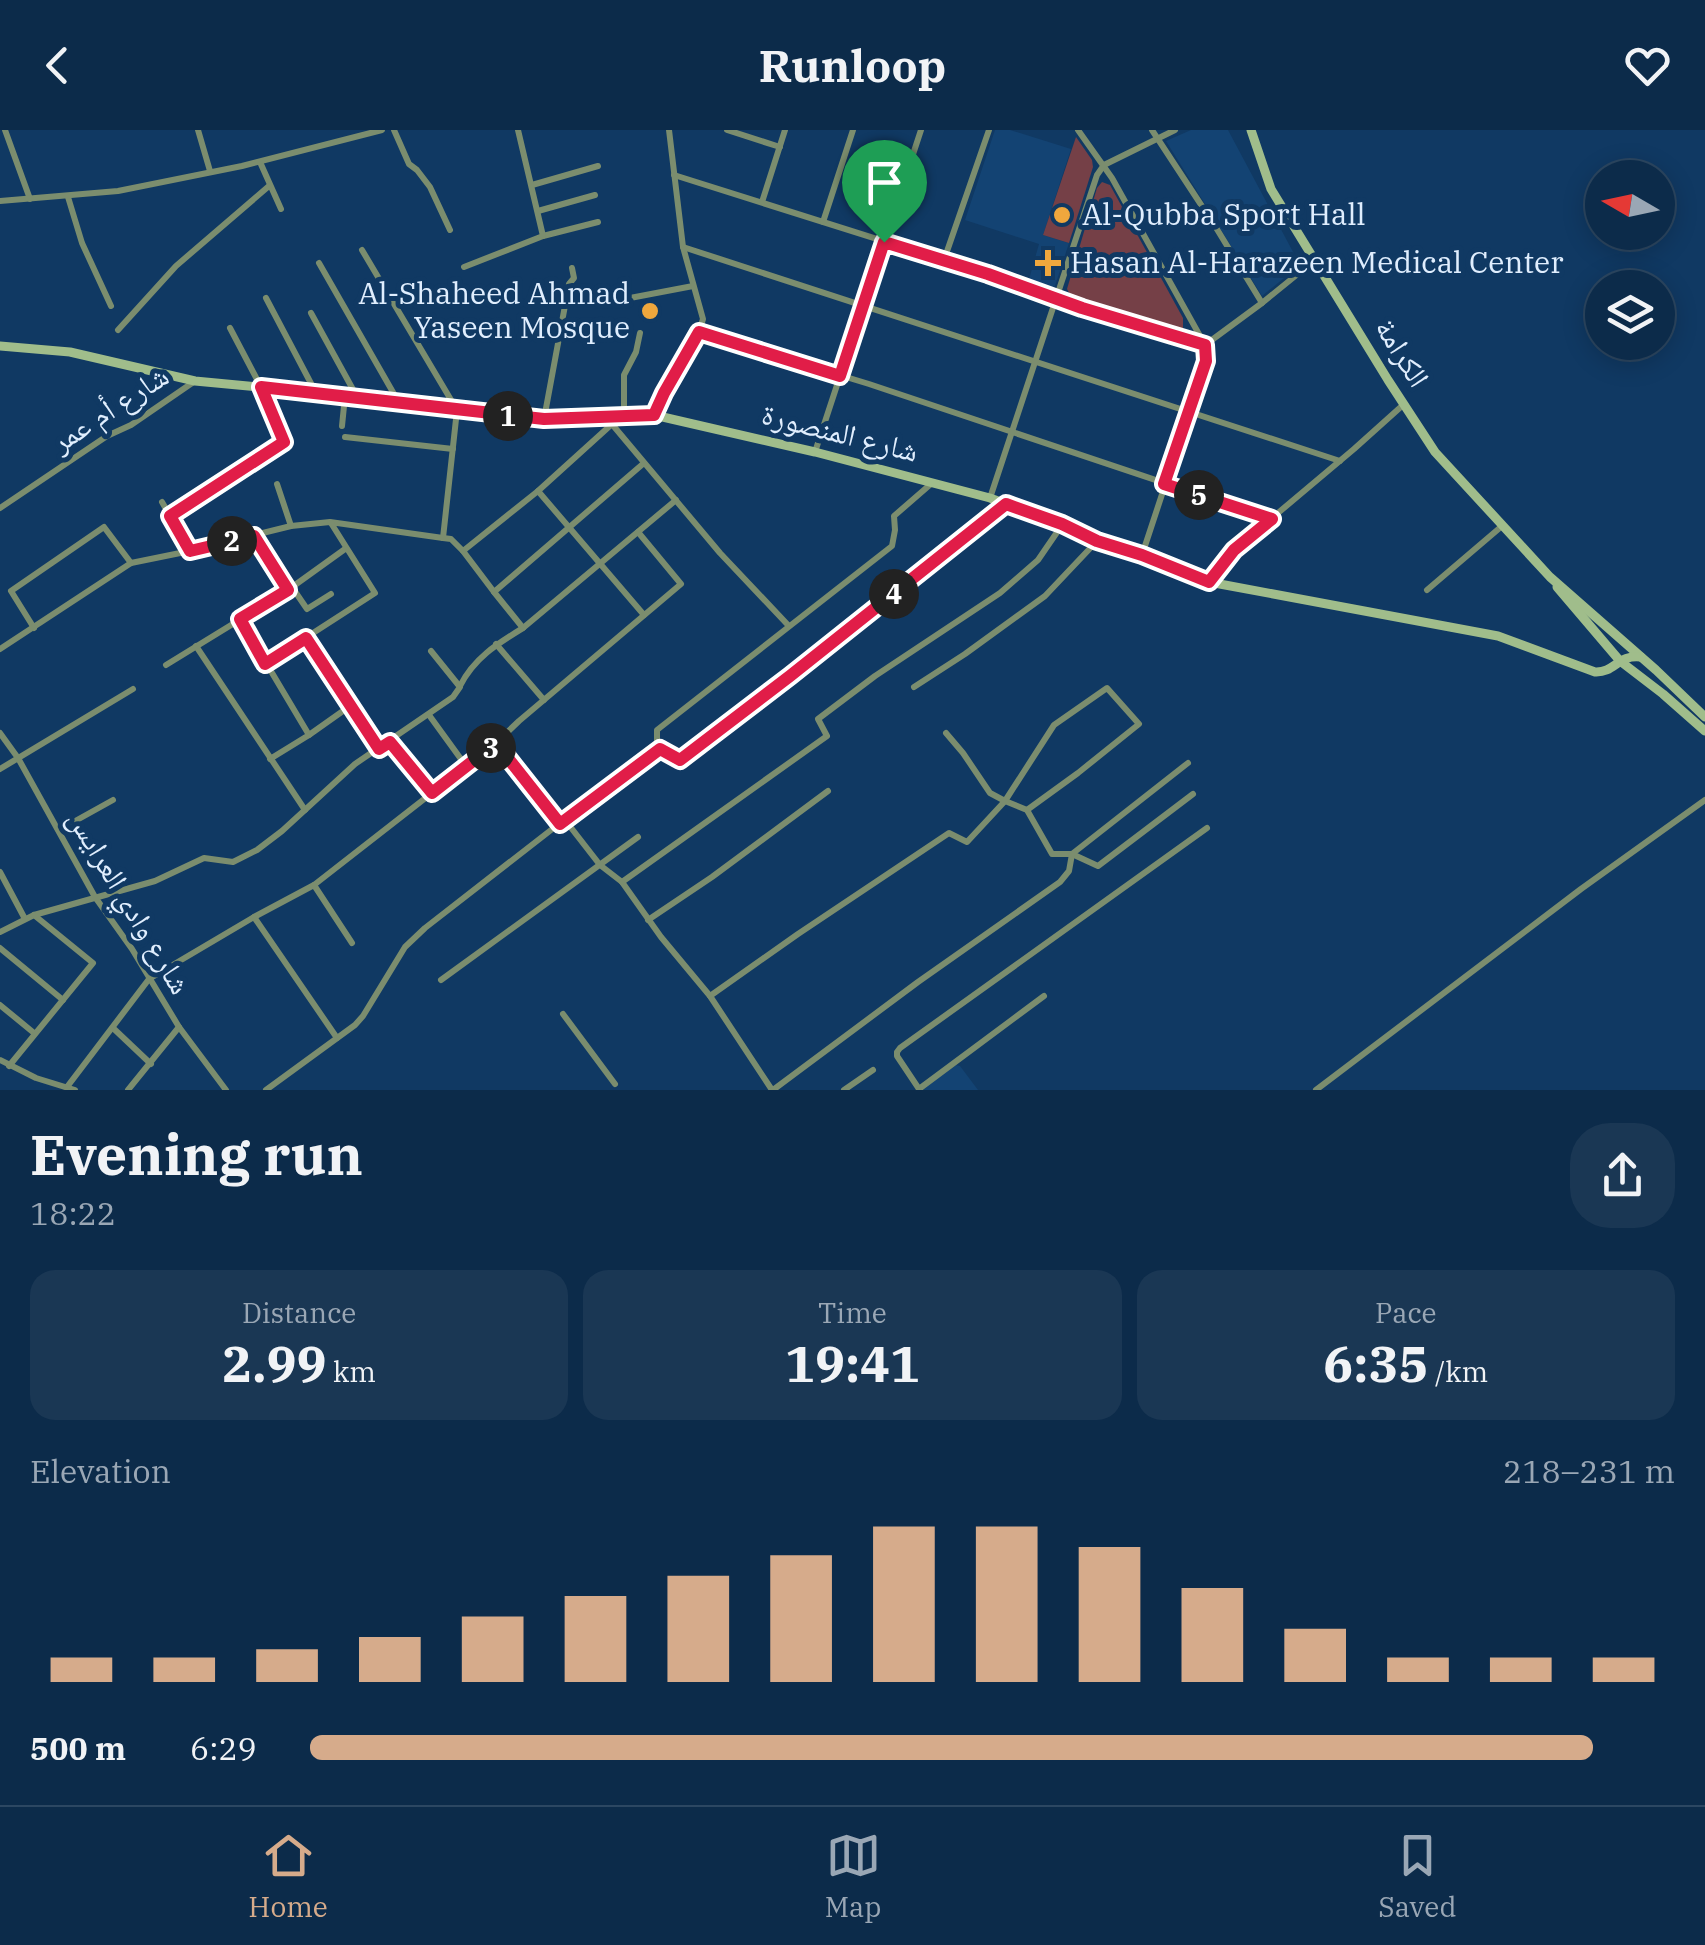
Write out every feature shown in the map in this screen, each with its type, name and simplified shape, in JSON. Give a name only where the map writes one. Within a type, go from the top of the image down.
[{"type":"main road","name":"الكرامة","points":[[1250,130],[1272,189],[1435,452],[1550,576],[1704,715]]},
{"type":"main road","name":"شارع المنصورة","points":[[0,346],[70,352],[196,381],[457,410],[544,419],[610,420],[654,415],[990,498],[1209,582],[1498,636],[1596,672],[1607,671],[1627,657],[1642,657]]},
{"type":"main road","name":"الكرامة","points":[[1550,576],[1620,661],[1705,731]]},
{"type":"street","points":[[4,130],[30,200]]},
{"type":"street","points":[[198,130],[210,171]]},
{"type":"street","points":[[0,201],[118,192],[260,162],[382,130]]},
{"type":"street","points":[[394,130],[409,164],[430,187],[450,230]]},
{"type":"street","points":[[518,130],[543,236]]},
{"type":"street","points":[[654,415],[699,332],[702,319],[683,247],[668,130]]},
{"type":"street","points":[[726,130],[780,148]]},
{"type":"street","points":[[762,202],[785,130]]},
{"type":"street","points":[[823,222],[853,130]]},
{"type":"street","points":[[815,452],[920,130]]},
{"type":"street","points":[[944,260],[988,130]]},
{"type":"street","points":[[1078,130],[1104,164],[1205,345],[1206,361],[1142,555]]},
{"type":"street","points":[[1152,130],[1262,304]]},
{"type":"street","points":[[990,498],[1097,175],[1104,164],[1176,130]]},
{"type":"street","points":[[260,162],[281,210]]},
{"type":"street","points":[[532,185],[598,166]]},
{"type":"street","points":[[674,175],[1205,345]]},
{"type":"street","points":[[118,330],[176,266],[269,186]]},
{"type":"street","points":[[538,211],[595,195]]},
{"type":"street","points":[[68,197],[82,243],[111,306]]},
{"type":"street","points":[[464,267],[543,236],[598,222]]},
{"type":"street","points":[[683,247],[1340,461]]},
{"type":"street","points":[[362,250],[457,410],[443,538]]},
{"type":"street","points":[[1205,345],[1316,260]]},
{"type":"street","points":[[320,263],[398,402]]},
{"type":"street","points":[[544,419],[569,284],[574,278],[572,268]]},
{"type":"street","points":[[630,298],[693,286]]},
{"type":"street","points":[[266,298],[316,392]]},
{"type":"street","points":[[311,313],[351,396],[342,426]]},
{"type":"street","points":[[170,516],[284,442],[230,328]]},
{"type":"street","points":[[699,332],[1272,519]]},
{"type":"street","points":[[624,416],[624,374],[640,334]]},
{"type":"street","name":"شارع أم عمر","points":[[0,508],[196,381]]},
{"type":"street","points":[[1209,582],[1234,550],[1404,404]]},
{"type":"street","points":[[463,551],[538,490],[610,420],[720,553],[788,625]]},
{"type":"street","points":[[345,438],[453,449]]},
{"type":"street","points":[[494,592],[644,463]]},
{"type":"street","points":[[933,482],[894,516],[892,546],[657,730],[660,749],[680,760],[1006,504]]},
{"type":"street","points":[[277,484],[290,526]]},
{"type":"street","points":[[538,490],[644,616]]},
{"type":"street","points":[[0,932],[34,916],[155,881],[204,858],[233,862],[257,850],[355,764],[453,697],[472,666],[496,644],[523,628],[676,500]]},
{"type":"street","points":[[162,502],[190,551]]},
{"type":"street","points":[[265,664],[375,593],[330,522]]},
{"type":"street","points":[[0,650],[131,563],[290,526],[330,522],[451,539],[523,628]]},
{"type":"street","points":[[622,882],[827,736],[818,719],[1000,593],[1038,560],[1062,524]]},
{"type":"street","points":[[1427,590],[1502,526]]},
{"type":"street","points":[[34,628],[10,591],[104,528],[131,563]]},
{"type":"street","points":[[0,1060],[36,1078],[71,1089],[150,979],[314,885],[496,743],[681,584],[638,532]]},
{"type":"street","points":[[254,536],[288,590]]},
{"type":"street","points":[[914,686],[1045,596],[1097,541]]},
{"type":"street","points":[[166,664],[288,590],[346,548]]},
{"type":"street","points":[[288,590],[294,590],[306,609],[330,594]]},
{"type":"street","points":[[240,619],[310,735]]},
{"type":"street","points":[[306,638],[379,749]]},
{"type":"street","points":[[496,644],[544,700]]},
{"type":"street","points":[[196,646],[305,810]]},
{"type":"street","points":[[431,652],[460,688]]},
{"type":"street","points":[[710,996],[950,832],[967,842],[1004,802],[1054,725],[1107,688],[1139,724],[1027,810]]},
{"type":"street","points":[[0,769],[132,689]]},
{"type":"street","points":[[270,759],[350,706]]},
{"type":"street","points":[[429,715],[466,767]]},
{"type":"street","points":[[946,733],[990,793],[1027,810],[1052,854],[1072,854],[1098,866],[1193,794]]},
{"type":"street","name":"شارع وادي العرايس","points":[[0,734],[18,758],[95,897],[178,1027],[226,1090]]},
{"type":"street","points":[[390,742],[432,793]]},
{"type":"street","points":[[496,743],[600,866],[622,882],[710,996],[772,1090],[1060,882],[1072,854],[1188,763]]},
{"type":"street","points":[[266,1090],[363,1016],[414,937],[596,794],[660,749]]},
{"type":"street","points":[[648,920],[828,792]]},
{"type":"street","points":[[59,830],[113,800]]},
{"type":"street","points":[[1316,1090],[1705,800]]},
{"type":"street","points":[[1044,996],[918,1090],[897,1056],[916,1034],[1207,828]]},
{"type":"street","points":[[441,980],[638,837]]},
{"type":"street","points":[[0,872],[25,919]]},
{"type":"street","points":[[314,885],[352,943]]},
{"type":"street","points":[[9,1066],[92,963],[34,916]]},
{"type":"street","points":[[254,917],[337,1038]]},
{"type":"street","points":[[0,948],[62,1000]]},
{"type":"street","points":[[0,1005],[34,1033]]},
{"type":"street","points":[[562,1014],[615,1084]]},
{"type":"street","points":[[128,1090],[178,1027]]},
{"type":"street","points":[[114,1028],[151,1064]]},
{"type":"street","points":[[844,1090],[874,1070]]},
{"type":"shaded area","points":[[995,130],[1010,130],[1071,149],[1043,235],[1069,243],[1055,286],[1048,289],[1028,283],[1039,244],[965,220]]},
{"type":"shaded area","points":[[1191,130],[1228,130],[1300,265],[1262,296],[1166,141]]},
{"type":"shaded area","points":[[1076,137],[1093,167],[1069,243],[1043,235]]},
{"type":"shaded area","points":[[1102,182],[1110,185],[1183,318],[1183,329],[1072,298],[1067,289]]},
{"type":"shaded area","points":[[956,1065],[978,1090],[921,1090]]},
{"type":"place","name":"Al-Qubba Sport Hall","points":[[1062,215]]},
{"type":"place","name":"Hasan Al-Harazeen Medical Center","points":[[1048,263]]},
{"type":"place","name":"Al-Shaheed Ahmad Yaseen Mosque","points":[[650,311]]},
{"type":"route","points":[[884,242],[1205,345],[1206,361],[1164,484],[1272,519],[1234,550],[1209,582],[1006,504],[680,760],[660,749],[560,824],[496,743],[432,793],[390,742],[379,749],[306,638],[265,664],[240,619],[288,590],[254,536],[190,551],[170,516],[284,442],[261,387],[544,419],[654,415],[699,332],[840,376],[884,242]]}]
